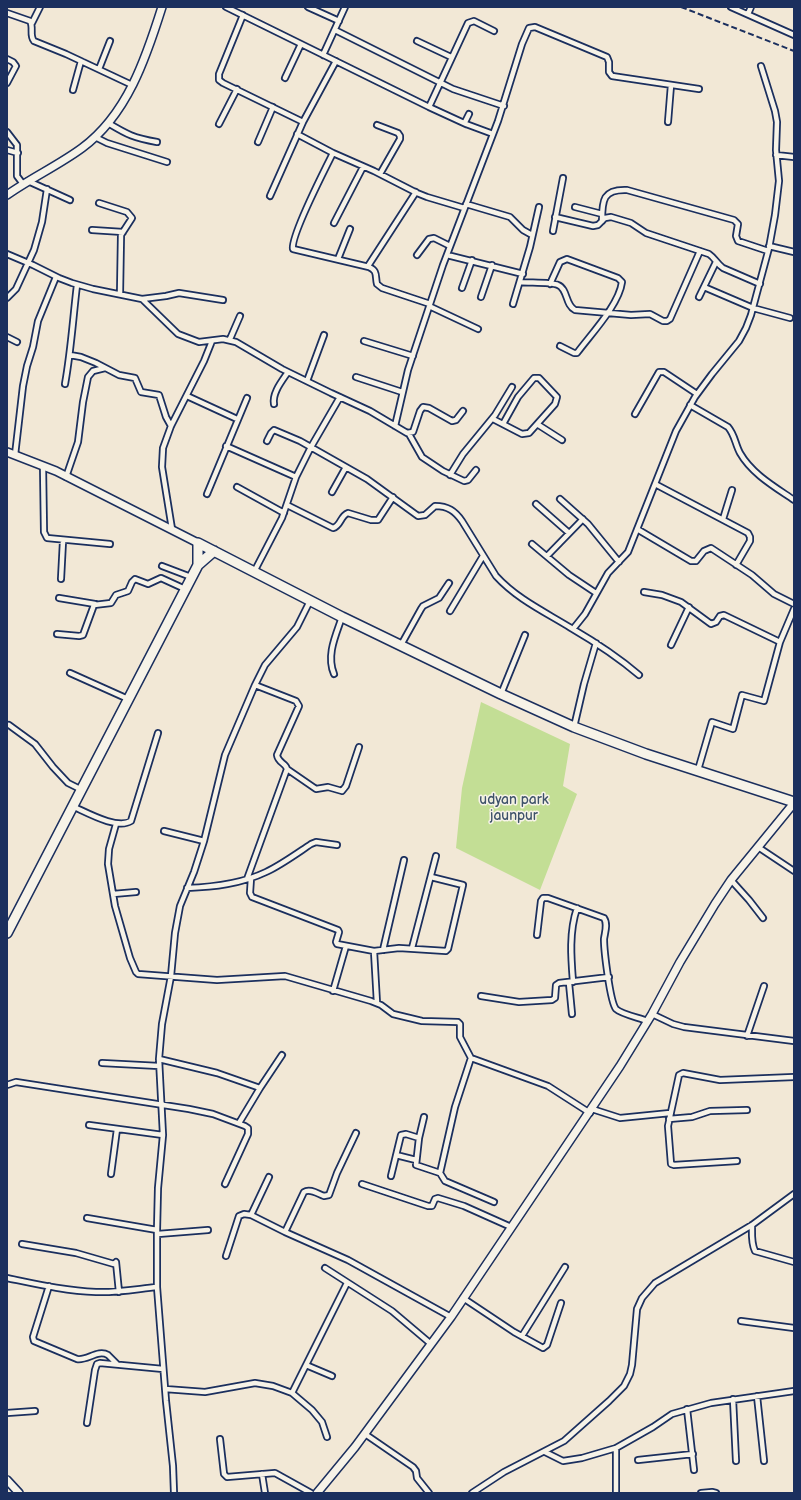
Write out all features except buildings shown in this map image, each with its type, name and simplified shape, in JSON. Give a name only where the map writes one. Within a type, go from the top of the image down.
[{"type":"highway","points":[[198,564],[198,543],[342,617],[574,727],[646,754],[794,803]]},
{"type":"highway","points":[[7,933],[80,789],[198,564],[214,551]]},
{"type":"main road","points":[[7,194],[82,148],[95,137],[116,114],[132,85],[156,27],[162,7]]},
{"type":"main road","points":[[7,452],[43,466],[198,543]]},
{"type":"main road","points":[[317,1493],[365,1434],[451,1317],[591,1111],[648,1021],[691,942],[731,880],[794,803]]},
{"type":"main road","points":[[7,1480],[18,1493]]},
{"type":"street","points":[[40,7],[32,24],[31,37],[33,40],[132,85]]},
{"type":"street","points":[[226,7],[237,9],[243,15],[429,107],[466,124],[493,134]]},
{"type":"street","points":[[308,7],[339,21]]},
{"type":"street","points":[[323,55],[345,7]]},
{"type":"street","points":[[731,7],[794,35]]},
{"type":"street","points":[[748,14],[751,7]]},
{"type":"street","points":[[7,13],[28,20],[32,24]]},
{"type":"street","points":[[243,15],[218,76],[219,80],[303,122]]},
{"type":"street","points":[[429,107],[451,57],[470,22],[474,21],[494,31]]},
{"type":"street","points":[[395,426],[402,392],[430,305],[450,246],[504,106],[522,44],[528,30],[532,27],[607,57],[609,62],[609,72],[612,76],[699,89]]},
{"type":"street","points":[[335,30],[453,89],[504,106]]},
{"type":"street","points":[[99,69],[110,41]]},
{"type":"street","points":[[418,41],[451,57]]},
{"type":"street","points":[[285,78],[301,44]]},
{"type":"street","points":[[7,59],[13,62],[16,66],[7,83]]},
{"type":"street","points":[[72,90],[81,61]]},
{"type":"street","points":[[270,196],[303,122],[336,62]]},
{"type":"street","points":[[573,629],[584,614],[608,573],[628,552],[676,431],[697,394],[739,341],[746,328],[753,308],[768,249],[779,190],[776,154],[776,111],[761,66]]},
{"type":"street","points":[[668,122],[671,85]]},
{"type":"street","points":[[219,124],[237,89]]},
{"type":"street","points":[[258,142],[273,107]]},
{"type":"street","points":[[466,124],[465,122],[469,114]]},
{"type":"street","points":[[108,123],[128,135],[157,142]]},
{"type":"street","points":[[378,125],[398,133],[400,136],[400,139],[380,174]]},
{"type":"street","points":[[7,132],[17,144],[17,176],[25,182],[70,200]]},
{"type":"street","points":[[298,134],[333,153],[427,197],[510,217],[523,230],[532,235]]},
{"type":"street","points":[[95,137],[107,143],[167,162]]},
{"type":"street","points":[[7,150],[18,153]]},
{"type":"street","points":[[333,153],[314,189],[292,247],[295,250],[368,266],[376,272],[377,284],[382,288],[430,305],[478,329]]},
{"type":"street","points":[[776,154],[794,158]]},
{"type":"street","points":[[334,223],[363,167]]},
{"type":"street","points":[[553,231],[563,178]]},
{"type":"street","points":[[7,298],[10,293],[16,289],[27,262],[34,250],[39,233],[47,190]]},
{"type":"street","points":[[602,221],[603,204],[606,195],[612,191],[627,190],[734,220],[738,224],[736,239],[738,241],[768,249],[794,252]]},
{"type":"street","points":[[368,266],[416,192]]},
{"type":"street","points":[[99,203],[127,212],[132,218],[123,232],[121,239],[120,294]]},
{"type":"street","points":[[513,304],[523,274],[538,207]]},
{"type":"street","points":[[575,207],[602,214]]},
{"type":"street","points":[[556,217],[593,226],[598,225],[607,217],[628,222],[646,233],[712,256],[723,268],[760,284]]},
{"type":"street","points":[[338,259],[350,229]]},
{"type":"street","points":[[92,230],[123,232]]},
{"type":"street","points":[[417,255],[429,238],[434,238],[450,246]]},
{"type":"street","points":[[520,282],[560,285],[572,308],[608,314],[650,314],[663,321],[667,321],[670,319],[700,251]]},
{"type":"street","points":[[7,254],[27,262],[56,277],[93,289],[142,298],[166,296],[179,293],[223,300]]},
{"type":"street","points":[[447,255],[492,265],[523,274]]},
{"type":"street","points":[[550,284],[560,262],[564,259],[618,278],[622,282],[608,314],[577,353],[560,346]]},
{"type":"street","points":[[462,288],[472,260]]},
{"type":"street","points":[[699,297],[716,262]]},
{"type":"street","points":[[481,296],[492,265]]},
{"type":"street","points":[[15,454],[21,397],[38,321],[56,277]]},
{"type":"street","points":[[65,384],[70,355],[77,285]]},
{"type":"street","points":[[704,288],[753,308],[790,318]]},
{"type":"street","points":[[142,298],[178,334],[199,342],[230,339],[288,372],[370,411],[409,434],[422,457],[450,475],[466,481],[476,470]]},
{"type":"street","points":[[230,339],[240,316]]},
{"type":"street","points":[[307,381],[324,335]]},
{"type":"street","points":[[7,337],[17,342]]},
{"type":"street","points":[[172,529],[162,463],[163,448],[170,426],[187,396],[212,341]]},
{"type":"street","points":[[364,342],[413,356]]},
{"type":"street","points":[[70,355],[88,359],[119,375],[135,378],[141,392],[160,395],[164,412],[170,426]]},
{"type":"street","points":[[66,477],[78,442],[88,377],[93,371],[105,368]]},
{"type":"street","points":[[274,404],[275,393],[288,372]]},
{"type":"street","points":[[635,414],[659,372],[664,372],[697,394]]},
{"type":"street","points":[[356,377],[402,392]]},
{"type":"street","points":[[493,419],[524,435],[529,433],[555,404],[557,399],[555,394],[539,378],[536,378],[531,381],[518,398],[503,424]]},
{"type":"street","points":[[450,475],[463,454],[493,419],[512,387]]},
{"type":"street","points":[[187,396],[237,419]]},
{"type":"street","points":[[254,572],[284,513],[296,476],[340,397]]},
{"type":"street","points":[[207,494],[247,398]]},
{"type":"street","points":[[690,405],[728,427],[732,431],[740,452],[747,464],[772,485],[794,500]]},
{"type":"street","points":[[409,434],[413,432],[420,411],[423,407],[429,408],[452,422],[456,420],[464,411]]},
{"type":"street","points":[[537,424],[562,440]]},
{"type":"street","points":[[267,441],[272,431],[277,430],[346,467],[420,516],[425,515],[433,507],[438,506],[451,509],[462,521],[496,576],[513,592],[523,600],[596,643],[639,675]]},
{"type":"street","points":[[226,446],[296,476]]},
{"type":"street","points":[[43,466],[45,536],[50,539],[110,544]]},
{"type":"street","points":[[332,492],[346,467]]},
{"type":"street","points":[[655,484],[748,533],[750,541],[736,565]]},
{"type":"street","points":[[237,487],[284,513]]},
{"type":"street","points":[[723,519],[732,490]]},
{"type":"street","points":[[286,505],[332,528],[336,527],[344,515],[348,513],[371,520],[378,520],[393,497]]},
{"type":"street","points":[[560,499],[583,519],[619,562]]},
{"type":"street","points":[[536,504],[569,533]]},
{"type":"street","points":[[547,556],[583,519]]},
{"type":"street","points":[[637,529],[660,541],[691,561],[696,561],[704,550],[712,548],[752,575],[774,594],[794,604]]},
{"type":"street","points":[[61,579],[63,540]]},
{"type":"street","points":[[532,544],[569,575],[596,593]]},
{"type":"street","points":[[450,611],[483,556]]},
{"type":"street","points":[[162,566],[191,577]]},
{"type":"street","points":[[59,598],[95,604],[111,603],[116,595],[128,591],[135,579],[148,584],[161,578],[185,589]]},
{"type":"street","points":[[401,645],[421,609],[439,598],[449,583]]},
{"type":"street","points":[[644,592],[671,598],[689,607],[712,624],[716,622],[720,616],[724,615],[780,642]]},
{"type":"street","points":[[174,1493],[174,1466],[165,1389],[157,1287],[157,1232],[159,1180],[163,1136],[159,1059],[162,1024],[171,976],[175,933],[180,906],[194,872],[204,841],[225,755],[265,665],[297,628],[310,601]]},
{"type":"street","points":[[57,634],[83,635],[92,606],[95,604]]},
{"type":"street","points":[[671,645],[689,607]]},
{"type":"street","points":[[698,770],[712,722],[733,729],[742,695],[764,701],[780,642],[794,609]]},
{"type":"street","points":[[334,674],[330,663],[331,651],[342,617]]},
{"type":"street","points":[[502,694],[525,636]]},
{"type":"street","points":[[574,727],[584,684],[596,643]]},
{"type":"street","points":[[70,673],[128,699]]},
{"type":"street","points":[[255,685],[291,699],[298,704],[299,708],[289,726],[277,755],[280,761],[286,765],[287,769],[316,789],[328,787],[342,791],[346,786],[359,747]]},
{"type":"street","points":[[9,725],[35,744],[53,768],[68,783],[80,789]]},
{"type":"street","points":[[72,806],[116,824],[127,824],[131,821],[158,733]]},
{"type":"street","points":[[287,769],[249,879],[250,893],[252,897],[338,930],[339,932],[336,944],[374,951],[399,948],[447,951],[463,885],[431,877]]},
{"type":"street","points":[[116,824],[108,857],[113,894],[125,940],[138,974],[217,980],[285,976],[377,1003],[393,1014],[422,1021],[458,1022],[460,1024],[460,1037],[471,1058],[548,1086],[591,1111],[620,1118],[669,1116],[692,1117],[710,1111],[748,1110]]},
{"type":"street","points":[[164,831],[204,841]]},
{"type":"street","points":[[187,888],[220,886],[249,879],[267,872],[316,842],[337,845]]},
{"type":"street","points":[[758,847],[794,871]]},
{"type":"street","points":[[412,948],[436,856]]},
{"type":"street","points":[[383,950],[404,860]]},
{"type":"street","points":[[731,880],[750,900],[763,918]]},
{"type":"street","points":[[113,894],[136,892]]},
{"type":"street","points":[[537,935],[541,901],[543,898],[548,898],[601,916],[606,921],[604,940],[611,995],[616,1008],[648,1021]]},
{"type":"street","points":[[572,1014],[571,936],[573,922],[578,908]]},
{"type":"street","points":[[333,991],[346,946]]},
{"type":"street","points":[[374,951],[377,1003]]},
{"type":"street","points":[[481,996],[518,1002],[552,1000],[555,998],[556,985],[609,977]]},
{"type":"street","points":[[747,1036],[764,986]]},
{"type":"street","points":[[652,1014],[673,1024],[684,1027],[794,1041]]},
{"type":"street","points":[[239,1123],[282,1054]]},
{"type":"street","points":[[471,1058],[455,1107],[440,1173],[444,1181],[494,1202]]},
{"type":"street","points":[[159,1059],[217,1073],[260,1088]]},
{"type":"street","points":[[102,1063],[159,1066]]},
{"type":"street","points":[[737,1162],[672,1165],[669,1160],[669,1116],[678,1077],[681,1074],[720,1080],[794,1077]]},
{"type":"street","points":[[7,1085],[16,1082],[162,1104],[213,1114],[239,1123],[248,1128],[248,1131],[225,1184]]},
{"type":"street","points":[[424,1117],[419,1138],[416,1160],[417,1166],[440,1173]]},
{"type":"street","points":[[89,1125],[163,1136]]},
{"type":"street","points":[[111,1174],[118,1129]]},
{"type":"street","points":[[285,1232],[304,1192],[310,1191],[324,1196],[329,1195],[337,1173],[356,1133]]},
{"type":"street","points":[[391,1176],[402,1135],[406,1134],[419,1138]]},
{"type":"street","points":[[396,1155],[416,1160]]},
{"type":"street","points":[[251,1215],[269,1177]]},
{"type":"street","points":[[362,1184],[428,1206],[432,1206],[435,1199],[438,1198],[464,1206],[511,1227]]},
{"type":"street","points":[[472,1493],[504,1472],[564,1441],[624,1386],[630,1374],[632,1365],[637,1309],[642,1298],[655,1283],[752,1225],[794,1195]]},
{"type":"street","points":[[226,1256],[239,1216],[244,1214],[251,1215],[348,1260],[451,1317]]},
{"type":"street","points":[[87,1218],[157,1232],[208,1230]]},
{"type":"street","points":[[752,1225],[752,1239],[755,1251],[794,1262]]},
{"type":"street","points":[[22,1244],[76,1254],[114,1264],[116,1262],[119,1292]]},
{"type":"street","points":[[522,1336],[565,1266]]},
{"type":"street","points":[[325,1268],[392,1311],[431,1344]]},
{"type":"street","points":[[7,1278],[88,1292],[119,1292],[157,1287]]},
{"type":"street","points":[[292,1393],[346,1282]]},
{"type":"street","points":[[49,1286],[33,1337],[34,1341],[82,1360],[101,1353],[107,1354],[117,1364]]},
{"type":"street","points":[[463,1298],[540,1347],[545,1347],[561,1303]]},
{"type":"street","points":[[741,1321],[794,1328]]},
{"type":"street","points":[[87,1423],[95,1370],[98,1364],[117,1364],[164,1370]]},
{"type":"street","points":[[306,1365],[332,1376]]},
{"type":"street","points":[[165,1389],[205,1392],[255,1383],[273,1386],[292,1393],[312,1410],[322,1422],[326,1437]]},
{"type":"street","points":[[545,1452],[563,1461],[582,1458],[616,1448],[653,1427],[672,1414],[687,1409],[734,1399],[794,1391]]},
{"type":"street","points":[[757,1396],[764,1461]]},
{"type":"street","points":[[734,1399],[736,1461]]},
{"type":"street","points":[[687,1409],[694,1470]]},
{"type":"street","points":[[7,1413],[35,1411]]},
{"type":"street","points":[[365,1434],[413,1466],[416,1471],[417,1478],[429,1493]]},
{"type":"street","points":[[220,1439],[225,1476],[231,1478],[275,1473],[311,1493]]},
{"type":"street","points":[[616,1448],[616,1493]]},
{"type":"street","points":[[638,1460],[693,1454]]},
{"type":"street","points":[[262,1474],[265,1493]]},
{"type":"street","points":[[701,1493],[716,1493]]},
{"type":"green space","name":"udyan park jaunpur","points":[[481,702],[570,744],[563,786],[577,794],[540,890],[456,848],[462,788]]},
{"type":"railway","points":[[681,7],[794,51]]}]
